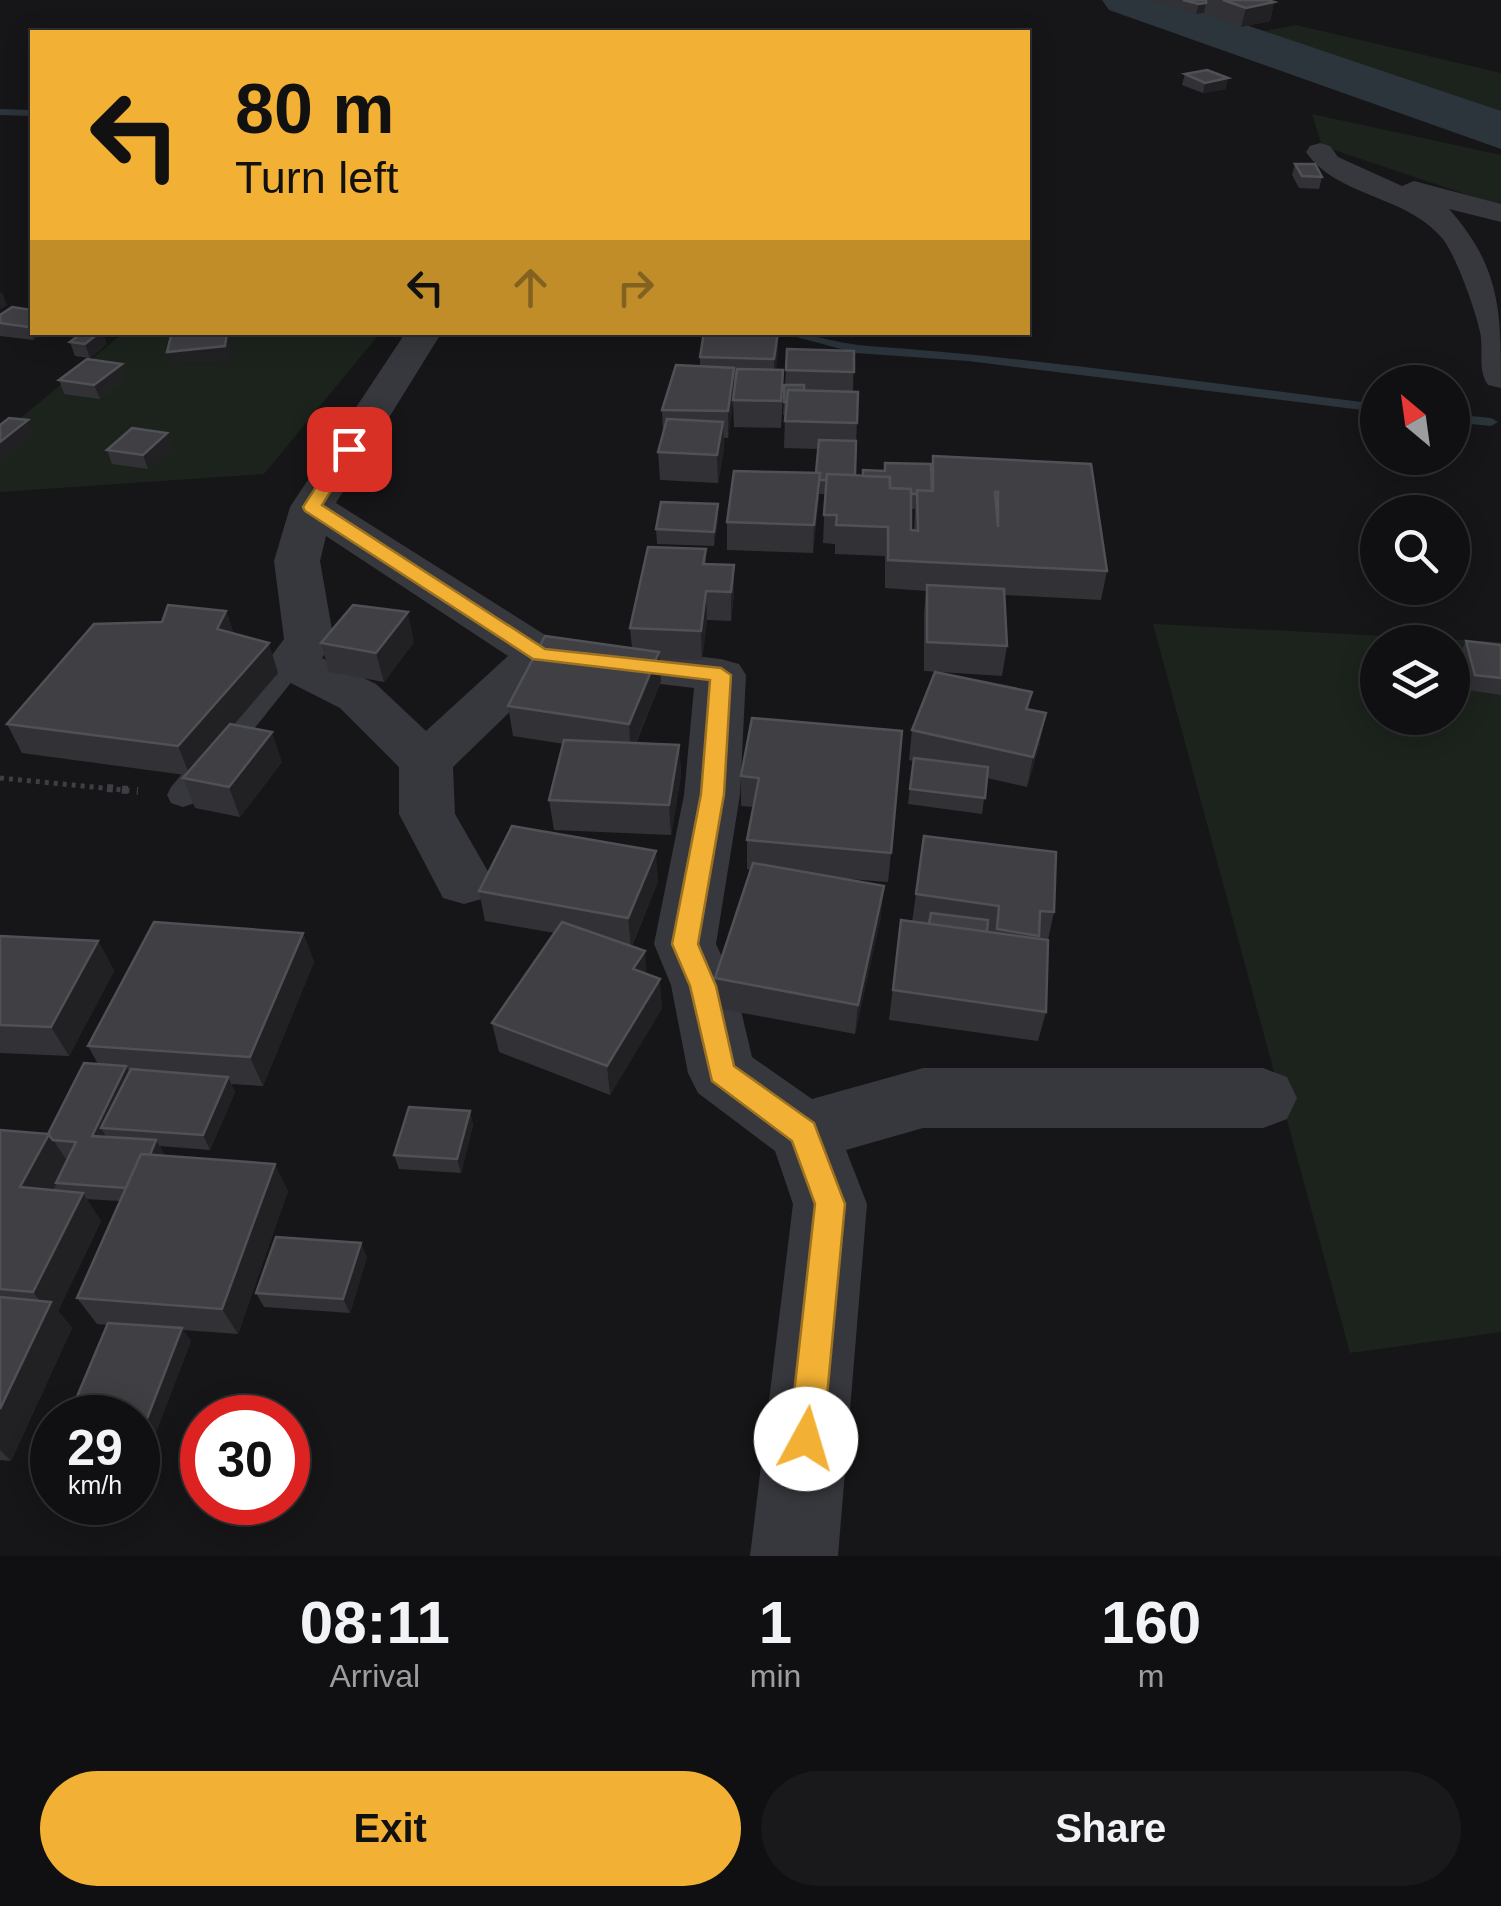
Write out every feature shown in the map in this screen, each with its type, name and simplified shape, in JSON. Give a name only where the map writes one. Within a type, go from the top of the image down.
[{"type":"street","points":[[1320,152],[1342,170],[1434,211],[1461,239],[1500,332],[1501,377]]},
{"type":"street","points":[[1386,187],[1424,192],[1501,213]]},
{"type":"street","points":[[422,335],[312,507],[297,561],[310,641],[291,664],[358,696],[426,762],[427,814],[464,882]]},
{"type":"street","points":[[312,507],[540,654],[721,675],[712,794],[685,944],[703,986],[722,1073],[804,1132],[830,1204],[794,1556]]},
{"type":"street","points":[[426,762],[540,654]]},
{"type":"street","points":[[804,1132],[923,1098],[1263,1098]]},
{"type":"lane","points":[[183,795],[291,664]]},
{"type":"path","points":[[0,778],[183,795]]},
{"type":"shaded area","points":[[1296,25],[1501,73],[1501,127],[1238,36]]},
{"type":"shaded area","points":[[1312,114],[1501,155],[1501,206],[1322,146]]},
{"type":"shaded area","points":[[121,335],[378,335],[264,474],[0,492],[0,435]]},
{"type":"shaded area","points":[[1153,624],[1360,635],[1360,735],[1470,735],[1470,640],[1501,642],[1501,1332],[1350,1353]]},
{"type":"building","points":[[1223,0],[1268,0],[1274,2],[1246,8]]},
{"type":"building","points":[[1207,70],[1228,78],[1205,83],[1185,74]]},
{"type":"building","points":[[1295,164],[1315,164],[1322,177],[1302,176]]},
{"type":"building","points":[[12,307],[30,310],[30,326],[0,323],[0,315]]},
{"type":"building","points":[[79,335],[96,335],[85,344],[70,342]]},
{"type":"building","points":[[171,335],[227,335],[225,346],[167,352]]},
{"type":"building","points":[[704,335],[778,335],[774,359],[700,357]]},
{"type":"building","points":[[787,349],[854,351],[854,372],[786,370]]},
{"type":"building","points":[[87,359],[122,364],[94,385],[59,380]]},
{"type":"building","points":[[676,365],[734,368],[728,411],[662,410]]},
{"type":"building","points":[[737,369],[783,370],[781,401],[733,400]]},
{"type":"building","points":[[784,385],[804,385],[804,390],[788,390],[784,402]]},
{"type":"building","points":[[788,390],[858,392],[857,423],[785,421]]},
{"type":"building","points":[[9,418],[28,420],[0,442],[0,425]]},
{"type":"building","points":[[667,419],[723,422],[717,455],[658,452]]},
{"type":"building","points":[[132,428],[167,433],[143,455],[107,450]]},
{"type":"building","points":[[819,440],[856,441],[855,475],[827,474],[827,480],[819,480]]},
{"type":"building","points":[[933,456],[1091,464],[1107,571],[888,560],[888,527],[836,525],[837,515],[824,515],[827,474],[890,477],[890,488],[911,489],[911,530],[918,531],[917,490],[933,491]]},
{"type":"building","points":[[885,463],[931,464],[932,491],[917,490],[917,494],[911,494],[911,489],[890,488],[890,477],[863,476],[863,470],[885,471]]},
{"type":"building","points":[[734,471],[820,473],[814,525],[727,522]]},
{"type":"building","points":[[661,502],[718,504],[714,532],[656,529]]},
{"type":"building","points":[[648,547],[706,549],[703,564],[734,565],[731,592],[706,591],[701,631],[630,628]]},
{"type":"building","points":[[927,585],[1004,589],[1007,646],[927,642]]},
{"type":"building","points":[[168,605],[226,611],[217,629],[269,643],[178,746],[7,724],[94,624],[162,622]]},
{"type":"building","points":[[353,605],[408,612],[376,653],[321,643]]},
{"type":"building","points":[[545,636],[659,652],[629,724],[508,706]]},
{"type":"building","points":[[1470,641],[1501,645],[1501,678],[1475,675]]},
{"type":"building","points":[[935,672],[1032,692],[1026,709],[1046,713],[1033,757],[912,730]]},
{"type":"building","points":[[752,718],[902,731],[891,853],[747,840],[759,778],[741,776]]},
{"type":"building","points":[[230,724],[272,732],[229,787],[183,778]]},
{"type":"building","points":[[564,740],[679,745],[669,805],[549,800]]},
{"type":"building","points":[[914,758],[988,767],[985,798],[910,789]]},
{"type":"building","points":[[512,826],[656,851],[628,918],[479,891]]},
{"type":"building","points":[[924,836],[1056,852],[1054,912],[1040,911],[1039,936],[997,929],[999,906],[916,894]]},
{"type":"building","points":[[753,863],[884,886],[858,1005],[715,978]]},
{"type":"building","points":[[931,913],[988,920],[987,932],[929,924]]},
{"type":"building","points":[[901,920],[1048,940],[1046,1012],[893,990]]},
{"type":"building","points":[[154,922],[303,933],[250,1057],[88,1046]]},
{"type":"building","points":[[562,922],[645,951],[633,969],[660,979],[607,1066],[492,1023]]},
{"type":"building","points":[[0,936],[98,941],[51,1027],[0,1025]]},
{"type":"building","points":[[84,1063],[126,1066],[92,1136],[156,1140],[150,1155],[141,1154],[126,1188],[56,1183],[76,1142],[53,1140],[48,1134]]},
{"type":"building","points":[[131,1069],[228,1077],[203,1135],[101,1128]]},
{"type":"building","points":[[409,1107],[470,1111],[457,1159],[394,1155]]},
{"type":"building","points":[[0,1130],[49,1134],[20,1187],[83,1193],[33,1292],[0,1289]]},
{"type":"building","points":[[141,1154],[275,1164],[222,1309],[77,1298]]},
{"type":"building","points":[[276,1237],[361,1243],[343,1299],[256,1293]]},
{"type":"building","points":[[0,1297],[51,1302],[0,1409]]},
{"type":"building","points":[[108,1323],[182,1328],[156,1395],[78,1395]]},
{"type":"waterway","points":[[1126,0],[1501,131]]},
{"type":"waterway","points":[[0,112],[30,113]]},
{"type":"waterway","points":[[797,335],[856,349],[968,357],[1360,406]]},
{"type":"waterway","points":[[1470,420],[1491,422]]},
{"type":"route","points":[[349,449],[312,507],[540,654],[721,675],[712,794],[685,944],[703,986],[722,1073],[804,1132],[830,1204],[806,1439]]}]
